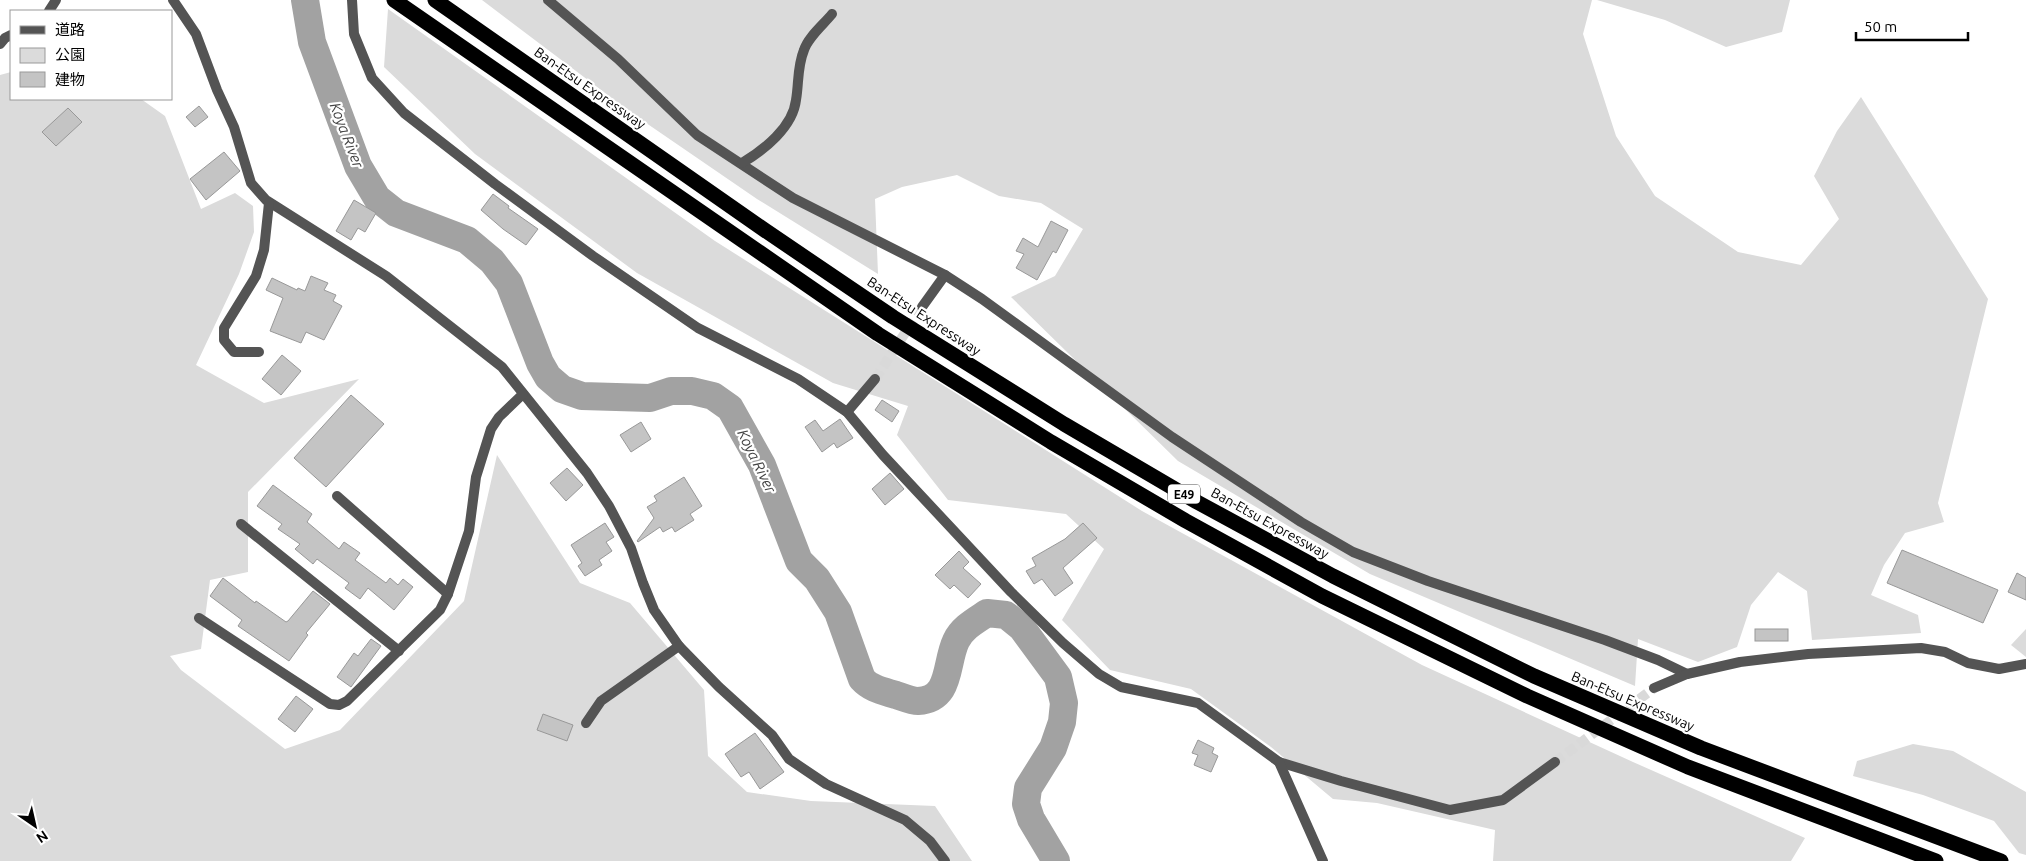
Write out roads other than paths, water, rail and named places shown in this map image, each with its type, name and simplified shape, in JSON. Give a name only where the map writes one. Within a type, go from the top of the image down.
[{"type":"highway","name":"E49","points":[[394,0],[878,334],[1051,442],[1203,530],[1322,596],[1527,696],[1688,767],[1936,861]]},
{"type":"highway","name":"Ban-Etsu Expressway","points":[[435,0],[893,318],[1064,424],[1214,511],[1333,576],[1534,676],[1701,748],[2002,861]]},
{"type":"street","points":[[173,0],[196,34],[216,90],[234,127],[251,184],[269,202],[386,276],[502,367],[587,473],[609,506],[632,548],[642,583],[654,610],[679,646],[719,687],[772,735],[789,759],[826,784],[905,820],[930,841],[945,861]]},
{"type":"street","points":[[352,0],[354,34],[372,78],[404,113],[578,245],[698,328],[798,380],[847,412],[883,455],[1011,592],[1063,643],[1099,674],[1121,687],[1198,703],[1278,762],[1450,810],[1502,800],[1555,762]]},
{"type":"street","points":[[548,0],[618,59],[697,135],[793,198],[945,275],[982,299],[1172,437],[1301,522],[1353,552],[1428,581],[1605,640],[1658,660],[1687,674]]},
{"type":"street","points":[[742,163],[758,154],[786,125],[796,103],[799,66],[804,48],[832,14]]},
{"type":"street","points":[[0,44],[10,36]]},
{"type":"street","points":[[259,352],[234,352],[224,340],[224,328],[256,276],[264,250],[269,202]]},
{"type":"street","points":[[922,307],[945,275]]},
{"type":"street","points":[[847,412],[875,379]]},
{"type":"street","points":[[200,618],[330,704],[339,705],[347,702],[440,610],[448,594],[469,531],[476,477],[491,430],[499,417],[523,394]]},
{"type":"street","points":[[337,496],[448,594]]},
{"type":"street","points":[[240,524],[399,651]]},
{"type":"street","points":[[586,723],[601,701],[679,646]]},
{"type":"street","points":[[1654,688],[1687,674],[1740,662],[1808,654],[1922,648],[1945,652],[1968,663],[1999,669],[2026,664]]},
{"type":"street","points":[[1278,762],[1323,861]]},
{"type":"waterway","name":"Koya River","points":[[305,0],[312,42],[358,166],[377,198],[396,213],[467,240],[492,261],[509,283],[540,363],[548,377],[562,389],[582,396],[650,398],[671,391],[692,391],[713,396],[730,408],[762,465],[799,561],[817,579],[838,612],[862,679],[877,689],[910,700],[929,699],[937,694],[942,687],[956,641],[969,625],[987,613],[1006,615],[1022,628],[1058,677],[1064,703],[1062,722],[1053,748],[1028,788],[1026,804],[1031,819],[1056,861]]},
{"type":"tunnel","points":[[875,379],[922,307]]},
{"type":"tunnel","points":[[1555,762],[1654,688]]}]
